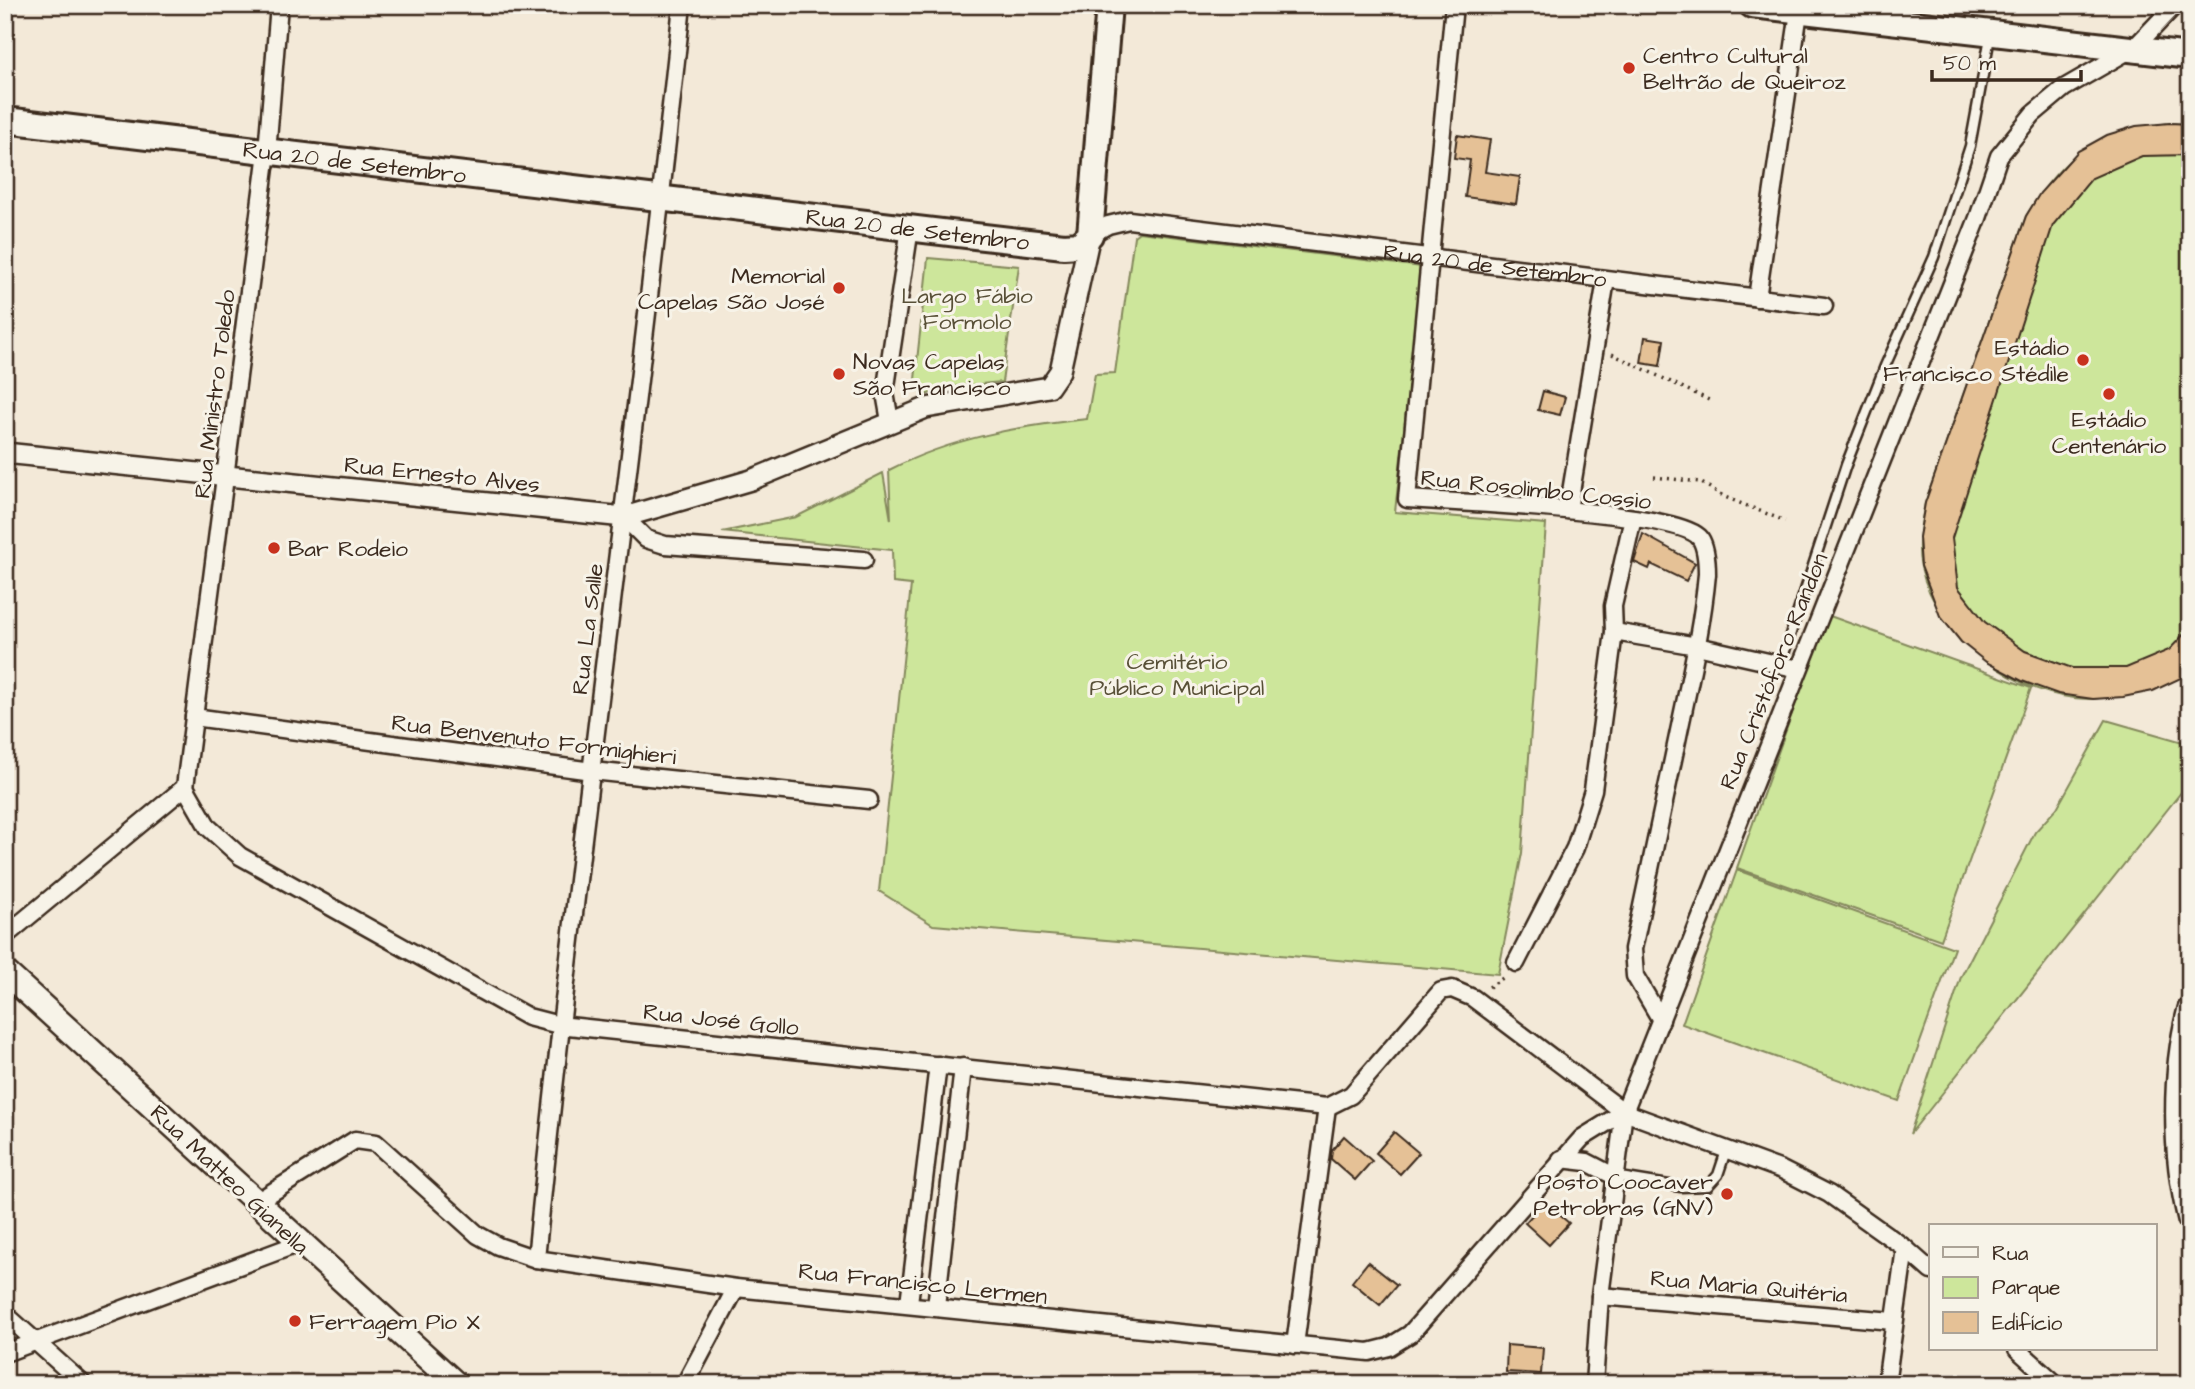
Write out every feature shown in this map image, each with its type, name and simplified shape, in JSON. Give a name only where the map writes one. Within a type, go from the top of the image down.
[{"type":"main road","points":[[1090,235],[1109,5]]},
{"type":"main road","points":[[1752,5],[1991,34],[2135,47],[2190,56]]},
{"type":"main road","name":"Rua 20 de Setembro","points":[[5,120],[1064,246],[1079,245],[1090,235]]},
{"type":"main road","name":"Rua Matteo Gianella","points":[[5,972],[456,1384]]},
{"type":"main road","points":[[2188,1204],[2178,1123],[2190,1009]]},
{"type":"street","name":"Rua Ministro Toledo","points":[[185,787],[267,152],[279,5]]},
{"type":"street","name":"Rua La Salle","points":[[536,1259],[559,1025],[624,517],[682,5]]},
{"type":"street","points":[[1428,257],[1454,5]]},
{"type":"street","name":"Rua Cristóforo Randon","points":[[1594,1384],[1600,1296],[1614,1176],[1625,1112],[1978,218],[1998,156],[2033,114],[2064,88],[2135,47],[2175,5]]},
{"type":"street","points":[[1757,298],[1799,9]]},
{"type":"street","name":"Rua 20 de Setembro","points":[[1090,235],[1108,225],[1129,220],[1824,306]]},
{"type":"street","points":[[890,421],[885,393],[910,228]]},
{"type":"street","points":[[864,560],[665,545],[646,539],[624,517],[751,480],[926,408],[1049,387],[1056,382],[1090,235]]},
{"type":"street","name":"Rua Rosolimbo Cossio","points":[[1428,257],[1407,499],[1568,510],[1633,518],[1689,530],[1700,538],[1706,554],[1707,572],[1697,646]]},
{"type":"street","points":[[1568,510],[1606,280]]},
{"type":"street","name":"Rua Ernesto Alves","points":[[5,453],[624,517]]},
{"type":"street","points":[[1516,963],[1575,848],[1593,790],[1614,632],[1613,606],[1633,518]]},
{"type":"street","points":[[1614,632],[1697,646],[1799,669]]},
{"type":"street","points":[[1661,1020],[1635,976],[1633,949],[1697,646]]},
{"type":"street","name":"Rua Benvenuto Formighieri","points":[[194,717],[593,771],[869,800]]},
{"type":"street","points":[[5,936],[185,787]]},
{"type":"street","name":"Rua José Gollo","points":[[185,787],[208,827],[240,856],[528,1017],[559,1025],[1327,1107]]},
{"type":"street","points":[[1295,1345],[1327,1107],[1351,1095],[1441,991],[1452,989],[1473,998],[1625,1112],[1783,1170],[1829,1194],[1905,1248],[1929,1269]]},
{"type":"street","points":[[909,1303],[938,1065]]},
{"type":"street","points":[[936,1307],[962,1067]]},
{"type":"street","name":"Rua Francisco Lermen","points":[[255,1203],[355,1140],[366,1140],[376,1143],[478,1235],[498,1246],[536,1259],[736,1288],[909,1303],[1369,1352],[1389,1347],[1410,1334],[1582,1138],[1625,1112]]},
{"type":"street","points":[[1562,1159],[1587,1163],[1614,1176]]},
{"type":"street","points":[[5,1353],[300,1243]]},
{"type":"street","points":[[1886,1384],[1905,1248]]},
{"type":"street","points":[[685,1384],[736,1288]]},
{"type":"street","name":"Rua Maria Quitéria","points":[[1600,1296],[1893,1321]]},
{"type":"street","points":[[5,1314],[83,1384]]},
{"type":"street","points":[[2018,1350],[2056,1384]]},
{"type":"lane","points":[[1781,663],[1846,465],[1885,366],[1934,257],[1970,146],[1991,34]]},
{"type":"lane","points":[[1614,1176],[1681,1187],[1708,1186],[1718,1175],[1726,1151]]},
{"type":"path","points":[[1594,345],[1710,400]]},
{"type":"path","points":[[1654,477],[1700,482],[1725,497],[1786,521]]},
{"type":"path","points":[[1473,998],[1507,976],[1516,963]]},
{"type":"green space","name":"Estádio Francisco Stédile","points":[[2170,123],[2190,124],[2190,672],[2102,698],[2065,697],[2037,689],[1985,660],[1963,640],[1944,617],[1930,593],[1921,567],[1919,543],[1922,519],[1925,503],[2026,216],[2054,176],[2085,149],[2122,132]]},
{"type":"green space","name":"Cemitério Público Municipal","points":[[1139,232],[1422,267],[1395,512],[1546,524],[1522,853],[1498,974],[933,925],[879,891],[911,585],[893,583],[892,550],[722,532],[796,517],[883,473],[891,520],[889,470],[937,450],[986,435],[1087,419],[1095,374],[1115,373],[1134,236]]},
{"type":"green space","name":"Largo Fábio Formolo","points":[[928,258],[1019,266],[1002,382],[950,387],[925,395],[914,389]]},
{"type":"green space","points":[[1827,615],[2031,688],[1941,940],[1737,868]]},
{"type":"green space","points":[[2106,720],[2190,744],[2190,781],[1910,1134],[1961,977],[2035,832],[2057,808]]},
{"type":"green space","points":[[1737,870],[1954,948],[1899,1101],[1682,1024]]},
{"type":"building","points":[[2190,124],[2190,155],[2142,156],[2092,178],[2053,225],[1952,538],[1958,587],[1985,622],[2025,651],[2072,668],[2126,668],[2169,650],[2190,628],[2190,672],[2183,677],[2153,691],[2123,697],[2093,699],[2058,694],[2022,681],[1986,662],[1961,642],[1940,616],[1921,566],[1919,537],[1925,503],[2026,216],[2040,193],[2078,151],[2107,135],[2136,126]]},
{"type":"building","points":[[1457,135],[1490,140],[1485,172],[1520,177],[1516,204],[1465,197],[1470,160],[1454,158]]},
{"type":"building","points":[[1645,337],[1664,340],[1660,366],[1641,363]]},
{"type":"building","points":[[1543,391],[1565,397],[1560,415],[1538,410]]},
{"type":"building","points":[[1643,534],[1695,563],[1686,581],[1651,564],[1649,569],[1634,562]]},
{"type":"building","points":[[1394,1132],[1419,1153],[1400,1174],[1376,1153]]},
{"type":"building","points":[[1344,1136],[1372,1161],[1355,1180],[1331,1159],[1332,1150]]},
{"type":"building","points":[[1544,1202],[1569,1223],[1549,1245],[1525,1223]]},
{"type":"building","points":[[1368,1262],[1397,1285],[1380,1305],[1352,1282]]},
{"type":"building","points":[[1507,1345],[1543,1348],[1541,1374],[1506,1372]]},
{"type":"place","name":"Centro Cultural Beltrão de Queiroz","points":[[1629,68]]},
{"type":"place","name":"Memorial Capelas São José","points":[[839,288]]},
{"type":"place","name":"Estádio Francisco Stédile","points":[[2083,360]]},
{"type":"place","name":"Novas Capelas São Francisco","points":[[839,374]]},
{"type":"place","name":"Estádio Centenário","points":[[2109,394]]},
{"type":"place","name":"Bar Rodeio","points":[[274,548]]},
{"type":"place","name":"Posto Coocaver Petrobras (GNV)","points":[[1727,1194]]},
{"type":"place","name":"Ferragem Pio X","points":[[295,1321]]}]
